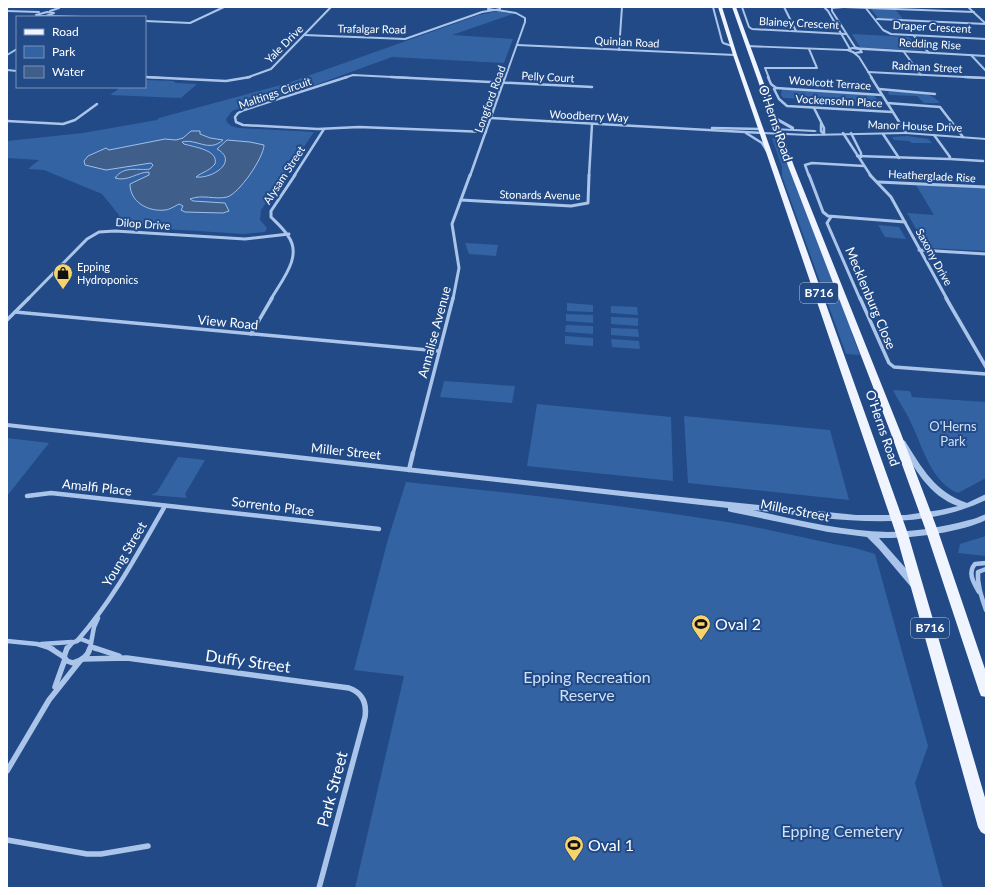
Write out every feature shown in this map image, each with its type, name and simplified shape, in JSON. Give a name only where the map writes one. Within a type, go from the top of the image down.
[{"type":"main road","name":"O'Herns Road","points":[[720,7],[735,56],[902,534],[986,827]]},
{"type":"main road","name":"O'Herns Road","points":[[734,7],[772,117],[895,431],[932,531],[986,691]]},
{"type":"street","points":[[47,12],[62,7]]},
{"type":"street","points":[[146,21],[190,23],[224,7]]},
{"type":"street","name":"Yale Drive","points":[[146,77],[226,81],[257,74],[271,69],[332,7]]},
{"type":"street","points":[[619,50],[622,7]]},
{"type":"street","name":"O'Herns Road","points":[[713,7],[722,41],[723,43],[732,46]]},
{"type":"street","name":"Blainey Crescent","points":[[742,7],[751,28],[846,34]]},
{"type":"street","points":[[784,7],[796,31]]},
{"type":"street","points":[[823,7],[974,12]]},
{"type":"street","points":[[823,7],[828,10],[850,50],[859,57],[906,133]]},
{"type":"street","points":[[968,7],[986,24]]},
{"type":"street","points":[[46,16],[59,8]]},
{"type":"street","name":"Trafalgar Road","points":[[482,12],[488,8]]},
{"type":"street","name":"Longford Road","points":[[488,8],[510,12]]},
{"type":"street","points":[[495,10],[501,8]]},
{"type":"street","name":"Longford Road","points":[[461,200],[526,20],[520,15],[501,8]]},
{"type":"street","points":[[832,8],[832,11],[846,34],[855,47],[860,51],[859,57]]},
{"type":"street","name":"Draper Crescent","points":[[865,8],[887,33],[914,36],[986,39]]},
{"type":"street","name":"Trafalgar Road","points":[[304,35],[405,39],[482,12],[495,10]]},
{"type":"street","points":[[7,12],[47,12],[67,16]]},
{"type":"street","points":[[7,12],[36,16],[67,16]]},
{"type":"street","points":[[36,16],[44,12]]},
{"type":"street","points":[[876,19],[986,24]]},
{"type":"street","points":[[914,36],[929,53]]},
{"type":"street","name":"Quinlan Road","points":[[517,45],[735,56]]},
{"type":"street","points":[[747,47],[850,50]]},
{"type":"street","name":"Vockensohn Place","points":[[809,49],[817,68],[767,67],[765,69],[771,84],[776,88],[774,89],[774,92],[783,105],[892,112]]},
{"type":"street","points":[[7,55],[16,50]]},
{"type":"street","name":"Redding Rise","points":[[850,50],[986,56]]},
{"type":"street","points":[[904,52],[921,75]]},
{"type":"street","points":[[971,55],[986,71]]},
{"type":"street","name":"Radman Street","points":[[868,72],[986,78]]},
{"type":"street","name":"Maltings Circuit","points":[[486,132],[359,127],[324,129],[243,125],[236,122],[235,117],[238,113],[244,110],[353,75],[504,82]]},
{"type":"street","name":"Pelly Court","points":[[504,82],[592,87]]},
{"type":"street","name":"Woolcott Terrace","points":[[776,88],[882,95]]},
{"type":"street","points":[[878,90],[935,94]]},
{"type":"street","points":[[887,103],[940,107],[963,137]]},
{"type":"street","points":[[7,121],[63,124],[75,120],[97,104]]},
{"type":"street","points":[[814,108],[823,132]]},
{"type":"street","points":[[772,117],[779,119],[788,126],[798,130]]},
{"type":"street","name":"Woodberry Way","points":[[491,118],[743,132],[762,131]]},
{"type":"street","name":"Stonards Avenue","points":[[461,200],[571,206],[588,203],[592,124]]},
{"type":"street","name":"Woodberry Way","points":[[686,129],[725,128],[762,131]]},
{"type":"street","name":"Alysam Street","points":[[289,234],[271,217],[271,211],[324,129]]},
{"type":"street","name":"Manor House Drive","points":[[779,134],[798,130],[851,134],[906,133],[986,139]]},
{"type":"street","name":"Manor House Drive","points":[[762,131],[797,135],[823,132]]},
{"type":"street","points":[[743,132],[762,143],[772,160]]},
{"type":"street","points":[[843,133],[857,156],[861,158],[944,160],[950,158],[983,161]]},
{"type":"street","name":"Saxony Drive","points":[[851,134],[864,166],[891,197],[919,250],[984,361],[986,367]]},
{"type":"street","points":[[883,134],[899,158]]},
{"type":"street","points":[[934,135],[950,158]]},
{"type":"street","points":[[864,166],[812,163],[804,165],[826,215],[831,217],[905,222]]},
{"type":"street","name":"Heatherglade Rise","points":[[878,182],[986,187]]},
{"type":"street","name":"Annalise Avenue","points":[[409,470],[459,275],[460,265],[452,232],[452,224],[461,200]]},
{"type":"street","name":"Mecklenburg Close","points":[[831,217],[827,223],[889,363],[894,367],[901,368],[986,374]]},
{"type":"street","name":"Dilop Drive","points":[[7,320],[87,239],[94,234],[104,231],[245,239],[289,234]]},
{"type":"street","points":[[251,334],[293,261],[294,246],[289,234]]},
{"type":"street","points":[[919,250],[986,254]]},
{"type":"street","name":"View Road","points":[[15,312],[439,351]]},
{"type":"street","name":"Miller Street","points":[[7,425],[836,517],[897,519],[944,512],[966,506],[986,497]]},
{"type":"street","points":[[895,431],[927,481],[946,498],[956,504],[966,506]]},
{"type":"street","name":"Amalfi Place","points":[[27,496],[51,493],[165,506]]},
{"type":"street","name":"Miller Street","points":[[683,500],[762,515],[808,526],[869,534],[902,534],[932,531],[965,525],[986,517]]},
{"type":"street","name":"Sorrento Place","points":[[165,506],[379,529]]},
{"type":"street","name":"Young Street","points":[[76,641],[100,612],[123,578],[165,506]]},
{"type":"street","points":[[869,534],[884,547],[902,573],[918,586]]},
{"type":"street","points":[[986,564],[975,564],[970,572],[986,610]]},
{"type":"street","points":[[980,594],[977,576],[978,572],[984,569]]},
{"type":"street","name":"Young Street","points":[[91,645],[94,627],[100,612]]},
{"type":"street","points":[[7,771],[52,695],[63,679],[89,653],[91,645],[86,640],[34,645]]},
{"type":"street","points":[[7,641],[34,645],[58,651],[71,663],[82,660]]},
{"type":"street","points":[[52,695],[65,658],[66,650],[76,641]]},
{"type":"street","name":"Duffy Street","points":[[91,645],[98,650],[127,658],[349,688],[359,692],[363,697]]},
{"type":"street","name":"Duffy Street","points":[[82,660],[127,658]]},
{"type":"street","name":"Park Street","points":[[319,888],[365,717],[367,708],[363,697]]},
{"type":"street","points":[[7,840],[87,854],[101,854],[148,846]]},
{"type":"green space","points":[[871,9],[895,9],[903,19],[878,18]]},
{"type":"green space","points":[[498,11],[513,14],[452,35],[513,39],[504,63],[392,57],[307,88],[232,111],[226,119],[229,124],[235,127],[314,132],[261,210],[260,220],[267,228],[265,232],[244,234],[119,226],[119,215],[102,194],[44,170],[28,169],[39,160],[7,158],[7,141],[83,133],[157,120],[159,118],[288,83],[479,15]]},
{"type":"green space","points":[[852,34],[909,37],[922,50],[864,48],[860,47]]},
{"type":"green space","points":[[146,80],[197,84],[181,98],[110,95],[120,88],[146,88]]},
{"type":"green space","points":[[782,89],[874,95],[879,103],[836,101],[839,106],[830,106],[826,100],[783,98],[781,95]]},
{"type":"green space","points":[[888,92],[924,93],[930,95],[940,103],[924,103],[917,96],[889,95]]},
{"type":"green space","points":[[907,136],[928,139],[932,143],[912,143],[909,141],[894,140],[892,137]]},
{"type":"green space","points":[[772,138],[779,139],[850,323],[852,334],[860,355],[846,354],[782,176],[782,167]]},
{"type":"green space","points":[[916,185],[986,188],[986,251],[930,248],[926,246],[907,213],[934,215]]},
{"type":"green space","points":[[878,225],[899,227],[906,239],[885,237]]},
{"type":"green space","points":[[465,243],[498,245],[496,256],[469,254]]},
{"type":"green space","points":[[567,303],[593,305],[593,312],[567,311]]},
{"type":"green space","points":[[611,306],[637,307],[638,315],[611,313]]},
{"type":"green space","points":[[566,314],[593,315],[593,323],[566,321]]},
{"type":"green space","points":[[611,317],[638,318],[638,326],[611,324]]},
{"type":"green space","points":[[566,325],[593,326],[593,334],[565,332]]},
{"type":"green space","points":[[611,328],[638,329],[639,337],[611,335]]},
{"type":"green space","points":[[565,336],[593,338],[593,346],[565,344]]},
{"type":"green space","points":[[611,339],[639,341],[640,349],[612,347]]},
{"type":"green space","points":[[444,381],[515,386],[512,403],[440,397]]},
{"type":"green space","name":"O'Herns Park","points":[[893,390],[910,391],[912,397],[986,402],[986,478],[958,493],[941,481],[929,463],[909,419]]},
{"type":"green space","points":[[537,404],[671,417],[673,481],[527,466]]},
{"type":"green space","points":[[684,416],[830,430],[849,500],[688,483]]},
{"type":"green space","points":[[7,438],[49,443],[7,496]]},
{"type":"green space","points":[[178,457],[205,460],[185,494],[187,498],[151,495],[157,492]]},
{"type":"green space","name":"Epping Recreation Reserve","points":[[406,482],[487,490],[647,510],[727,522],[855,548],[875,554],[928,746],[915,783],[943,888],[355,888],[404,676],[354,670],[388,539]]},
{"type":"green space","points":[[986,536],[986,556],[958,553],[960,544]]},
{"type":"water","points":[[191,131],[200,131],[200,134],[210,138],[223,140],[218,144],[213,145],[187,141],[182,142],[184,144],[210,152],[215,159],[215,164],[212,167],[196,177],[210,175],[225,164],[223,154],[217,149],[227,140],[264,145],[260,158],[250,174],[232,194],[222,198],[199,197],[190,199],[193,201],[225,203],[229,211],[223,213],[185,212],[181,210],[183,206],[179,204],[165,210],[159,210],[146,207],[141,204],[133,196],[130,184],[149,175],[149,172],[124,179],[115,178],[123,171],[132,169],[150,169],[153,165],[151,163],[106,170],[85,165],[84,161],[88,156],[106,148],[109,150],[165,139],[176,140],[183,138]]},
{"type":"place","name":"Epping Hydroponics","points":[[63,290]]},
{"type":"place","name":"Oval 2","points":[[701,641]]},
{"type":"place","name":"Oval 1","points":[[574,862]]},
{"type":"park label","name":"Epping Cemetery","points":[[842,831]]}]
